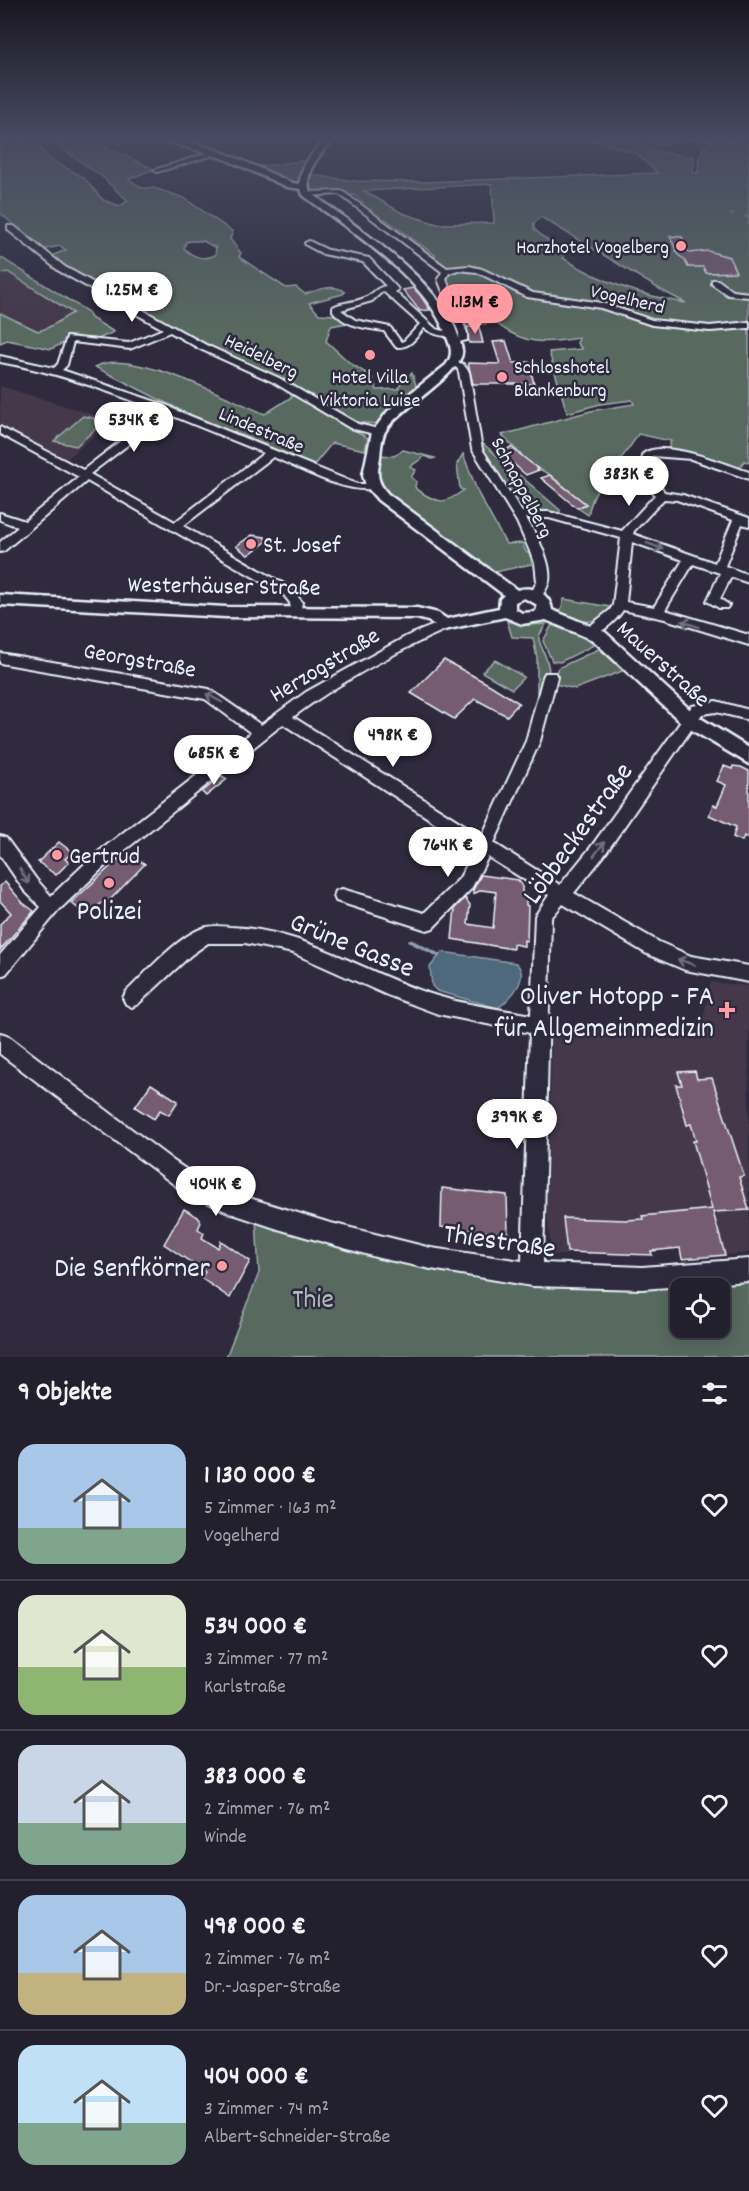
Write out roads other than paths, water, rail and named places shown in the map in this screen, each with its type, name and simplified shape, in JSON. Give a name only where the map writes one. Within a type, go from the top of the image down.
[{"type":"main road","points":[[318,201],[417,281],[438,306],[458,354],[453,364],[392,414],[378,432],[370,468],[373,486],[393,505],[514,595]]},
{"type":"main road","points":[[527,593],[536,596],[544,605],[543,613],[536,619],[527,620],[508,611],[506,603],[514,595],[527,593]]},
{"type":"main road","name":"Westerhäuser Straße","points":[[0,600],[226,612],[417,613],[433,617],[444,625]]},
{"type":"main road","name":"Herzogstraße","points":[[444,625],[508,611]]},
{"type":"main road","name":"Mauerstraße","points":[[543,613],[591,632],[609,644],[691,721],[749,757]]},
{"type":"street","points":[[353,201],[446,271],[442,279],[463,333],[463,340],[436,333],[424,325],[385,288],[380,288],[369,299],[342,305],[336,309],[341,316],[362,326],[387,329],[399,345],[406,343],[424,325]]},
{"type":"street","name":"Heidelberg","points":[[11,228],[41,255],[63,269],[170,329],[234,362],[276,380],[354,426],[378,432]]},
{"type":"street","points":[[309,243],[326,252],[366,260],[406,303],[450,336]]},
{"type":"street","name":"Vogelherd","points":[[446,271],[464,267],[481,269],[515,290],[561,302],[602,306],[643,320],[719,328],[749,325]]},
{"type":"street","points":[[715,282],[731,293],[749,295]]},
{"type":"street","points":[[57,371],[62,365],[70,339],[130,346],[170,329]]},
{"type":"street","name":"Lindestraße","points":[[0,359],[57,371],[168,409],[356,487],[373,486]]},
{"type":"street","name":"Schnappelberg","points":[[453,364],[460,366],[464,372],[477,450],[519,515],[532,541],[543,573],[543,586],[536,596]]},
{"type":"street","points":[[0,548],[84,476],[168,409]]},
{"type":"street","points":[[0,431],[287,591],[296,602],[296,612]]},
{"type":"street","points":[[723,605],[713,601],[722,571],[744,520],[679,497],[661,495],[656,490],[647,455],[652,452],[693,456],[749,476]]},
{"type":"street","points":[[175,527],[271,453]]},
{"type":"street","points":[[591,632],[615,613],[619,605],[625,567],[627,536],[633,523],[661,495]]},
{"type":"street","points":[[519,515],[549,515],[627,536],[749,579]]},
{"type":"street","points":[[0,516],[26,526]]},
{"type":"street","points":[[657,613],[690,559]]},
{"type":"street","points":[[619,605],[657,613],[716,633],[749,640]]},
{"type":"street","name":"Herzogstraße","points":[[0,968],[52,906],[99,861],[261,732],[347,676],[444,625]]},
{"type":"street","name":"Georgstraße","points":[[0,658],[209,694],[261,732]]},
{"type":"street","points":[[342,896],[427,922],[465,884],[533,741],[550,677]]},
{"type":"street","name":"Löbbeckestraße","points":[[532,1275],[543,916],[591,860],[691,721],[695,712],[704,707],[717,706],[749,715]]},
{"type":"street","points":[[282,717],[485,846],[664,954],[691,964],[749,974]]},
{"type":"street","points":[[0,843],[14,859],[32,889],[52,906]]},
{"type":"street","name":"Grüne Gasse","points":[[132,998],[185,949],[204,936],[212,934],[246,935],[294,945],[393,989],[438,1005],[539,1026]]},
{"type":"street","name":"Thiestraße","points":[[0,1041],[168,1169],[197,1188],[249,1210],[389,1251],[532,1275],[630,1279],[749,1270]]},
{"type":"water","points":[[442,952],[516,963],[521,975],[518,987],[498,1008],[437,991],[432,986],[430,967]]},
{"type":"waterway","points":[[744,217],[749,217]]},
{"type":"waterway","points":[[410,941],[438,955]]},
{"type":"place","name":"Harzhotel Vogelberg","points":[[681,246]]},
{"type":"place","name":"Hotel Villa Viktoria Luise","points":[[370,355]]},
{"type":"place","name":"Schlosshotel Blankenburg","points":[[502,377]]},
{"type":"place","name":"St. Josef","points":[[251,544]]},
{"type":"place","name":"Gertrud","points":[[57,855]]},
{"type":"place","name":"Polizei","points":[[109,883]]},
{"type":"place","name":"Oliver Hotopp - FA für Allgemeinmedizin","points":[[727,1010]]},
{"type":"place","name":"Die Senfkörner","points":[[222,1266]]},
{"type":"park label","name":"Thie","points":[[313,1297]]}]
